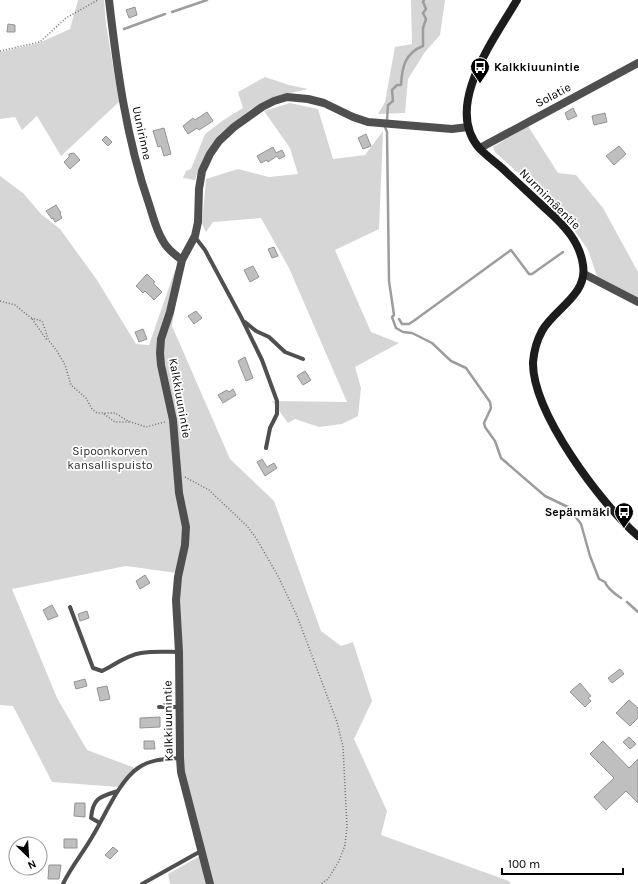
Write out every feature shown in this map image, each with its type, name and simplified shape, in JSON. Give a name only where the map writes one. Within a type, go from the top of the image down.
[{"type":"street","name":"Uunirinne","points":[[109,0],[120,83],[136,163],[142,185],[162,241],[182,260]]},
{"type":"street","name":"Nurmimäentie","points":[[517,0],[484,56],[474,78],[466,105],[468,127],[480,148],[558,220],[571,235],[576,242],[580,253],[584,265],[584,274]]},
{"type":"street","name":"Solatie","points":[[480,148],[638,63]]},
{"type":"street","name":"Kalkkiuunintie","points":[[210,884],[181,772],[179,652],[176,600],[178,577],[185,545],[186,527],[178,485],[174,420],[161,365],[160,353],[161,339],[170,312],[182,260],[195,236],[198,222],[199,189],[202,171],[218,141],[234,127],[262,106],[287,97],[308,99],[324,103],[353,117],[368,122],[452,129],[468,127]]},
{"type":"street","points":[[638,302],[584,274],[578,289],[571,299],[547,323],[541,332],[535,348],[533,363],[536,382],[544,405],[564,443],[587,478],[624,524],[638,536]]},
{"type":"lane","points":[[195,236],[205,250],[241,317],[262,360],[276,401],[276,414],[270,428],[266,448]]},
{"type":"lane","points":[[241,317],[256,331],[269,337],[285,352],[303,359]]},
{"type":"lane","points":[[70,607],[93,668],[96,670],[102,671],[140,653],[154,651],[179,652]]},
{"type":"lane","points":[[159,707],[179,707]]},
{"type":"lane","points":[[63,884],[68,872],[83,851],[118,791],[137,768],[158,759],[180,758]]},
{"type":"lane","points":[[100,823],[91,818],[92,806],[102,796],[118,791]]},
{"type":"lane","points":[[142,884],[201,851]]},
{"type":"path","points":[[0,51],[40,42],[66,18],[98,0]]},
{"type":"path","points":[[0,301],[15,305],[31,318],[57,351],[65,365],[71,385],[86,398],[92,409],[97,413],[115,413],[132,422],[146,427],[174,420]]},
{"type":"path","points":[[31,318],[42,321],[49,341]]},
{"type":"path","points":[[104,414],[115,422],[132,422]]},
{"type":"path","points":[[184,476],[209,490],[247,526],[256,538],[278,576],[298,616],[337,722],[343,747],[347,827],[345,845],[339,860],[328,879],[321,884]]},
{"type":"green space","points":[[78,0],[104,0],[106,24],[119,102],[61,156],[37,116],[22,130],[15,117],[0,119],[0,52],[39,43],[70,29]]},
{"type":"green space","points":[[411,0],[445,0],[440,35],[425,52],[408,79],[405,113],[378,114],[385,102],[395,47],[412,44]]},
{"type":"green space","points":[[265,77],[289,85],[308,89],[286,94],[251,109],[220,134],[199,168],[195,180],[183,178],[186,171],[191,169],[205,134],[243,108],[238,92]]},
{"type":"green space","points":[[290,103],[318,109],[333,159],[365,155],[383,131],[379,229],[335,250],[371,332],[399,343],[355,367],[361,388],[358,416],[342,424],[319,427],[295,419],[288,423],[272,401],[347,402],[289,268],[261,218],[213,222],[206,232],[202,224],[206,179],[238,169],[269,177],[298,174],[290,148],[264,111]]},
{"type":"green space","points":[[528,126],[558,173],[576,175],[603,208],[638,272],[638,298],[597,276],[588,250],[564,215],[495,152],[493,147]]},
{"type":"green space","name":"Sipoonkorven kansallispuisto","points":[[0,176],[23,193],[41,214],[60,229],[97,280],[136,344],[149,345],[175,270],[181,270],[172,326],[230,459],[274,501],[321,631],[341,646],[353,642],[372,701],[354,739],[387,811],[381,835],[509,881],[511,884],[170,884],[168,874],[202,855],[178,759],[177,573],[126,566],[12,589],[57,698],[87,750],[135,768],[118,787],[52,782],[13,706],[0,705]]},
{"type":"building","points":[[135,7],[137,15],[129,18],[126,10]]},
{"type":"building","points":[[8,24],[15,25],[15,32],[7,32]]},
{"type":"building","points":[[573,108],[577,116],[568,120],[565,113]]},
{"type":"building","points":[[207,112],[213,121],[199,130],[197,128],[188,134],[183,126],[193,118],[195,120]]},
{"type":"building","points":[[605,113],[607,122],[594,125],[592,116]]},
{"type":"building","points":[[164,128],[171,154],[164,156],[161,146],[158,147],[153,131]]},
{"type":"building","points":[[366,134],[371,146],[363,149],[358,138]]},
{"type":"building","points":[[106,136],[112,142],[108,146],[102,140]]},
{"type":"building","points":[[619,146],[626,154],[614,165],[606,156]]},
{"type":"building","points":[[273,147],[276,153],[282,150],[285,156],[279,159],[277,156],[268,162],[267,160],[261,163],[257,156]]},
{"type":"building","points":[[74,153],[80,160],[70,169],[64,162],[69,157],[69,154]]},
{"type":"building","points":[[56,205],[62,218],[55,222],[46,211]]},
{"type":"building","points":[[274,247],[278,256],[272,258],[268,249]]},
{"type":"building","points":[[253,266],[259,277],[250,282],[244,270]]},
{"type":"building","points":[[147,274],[162,292],[154,300],[145,291],[143,293],[136,286]]},
{"type":"building","points":[[196,311],[202,318],[194,324],[188,316]]},
{"type":"building","points":[[143,329],[147,339],[139,342],[135,332]]},
{"type":"building","points":[[245,357],[253,378],[246,381],[238,361]]},
{"type":"building","points":[[305,371],[311,380],[303,385],[297,376]]},
{"type":"building","points":[[233,389],[236,395],[223,403],[218,395],[227,390],[229,392]]},
{"type":"building","points":[[262,459],[267,467],[274,463],[277,468],[265,476],[257,462]]},
{"type":"building","points":[[145,575],[150,583],[140,589],[136,581]]},
{"type":"building","points":[[52,605],[58,616],[48,620],[43,610]]},
{"type":"building","points":[[87,611],[89,618],[80,621],[78,614]]},
{"type":"building","points":[[620,669],[624,674],[612,683],[608,678]]},
{"type":"building","points":[[85,679],[87,686],[76,689],[74,682]]},
{"type":"building","points":[[580,683],[591,696],[588,698],[591,701],[585,707],[570,692]]},
{"type":"building","points":[[107,686],[110,699],[100,701],[97,688]]},
{"type":"building","points":[[629,700],[638,708],[638,718],[630,726],[616,713]]},
{"type":"building","points":[[160,717],[160,727],[140,728],[140,718]]},
{"type":"building","points":[[629,737],[636,744],[630,749],[623,742]]},
{"type":"building","points":[[144,741],[154,741],[155,749],[144,749]]},
{"type":"building","points":[[603,741],[629,768],[638,759],[638,803],[626,791],[606,810],[594,797],[614,778],[590,754]]},
{"type":"building","points":[[75,803],[85,803],[85,817],[74,816]]},
{"type":"building","points":[[64,839],[77,839],[77,848],[64,848]]},
{"type":"building","points":[[113,847],[118,851],[110,859],[105,855]]},
{"type":"building","points":[[49,865],[61,865],[59,879],[48,879]]},
{"type":"waterway","points":[[172,12],[207,0]]},
{"type":"waterway","points":[[387,120],[388,105],[393,101],[392,90],[397,85],[401,85],[402,72],[406,61],[412,53],[423,46],[423,28],[426,19],[423,13],[426,9],[423,2],[424,0]]},
{"type":"waterway","points":[[124,29],[165,14]]},
{"type":"waterway","points":[[385,127],[387,132],[389,281],[394,315],[392,317],[396,328],[403,332],[412,333],[432,343],[451,361],[466,368],[490,402],[491,408],[484,423],[485,427],[495,441],[501,458],[545,496],[568,507],[581,524],[590,556],[599,579],[605,582],[609,589],[621,598]]},
{"type":"waterway","points":[[399,319],[402,324],[409,324],[511,250],[529,274],[532,274],[563,252]]},
{"type":"waterway","points":[[627,602],[638,612]]},
{"type":"place","name":"Kalkkiuunintie","points":[[480,84]]},
{"type":"place","name":"Sepänmäki","points":[[624,529]]}]
